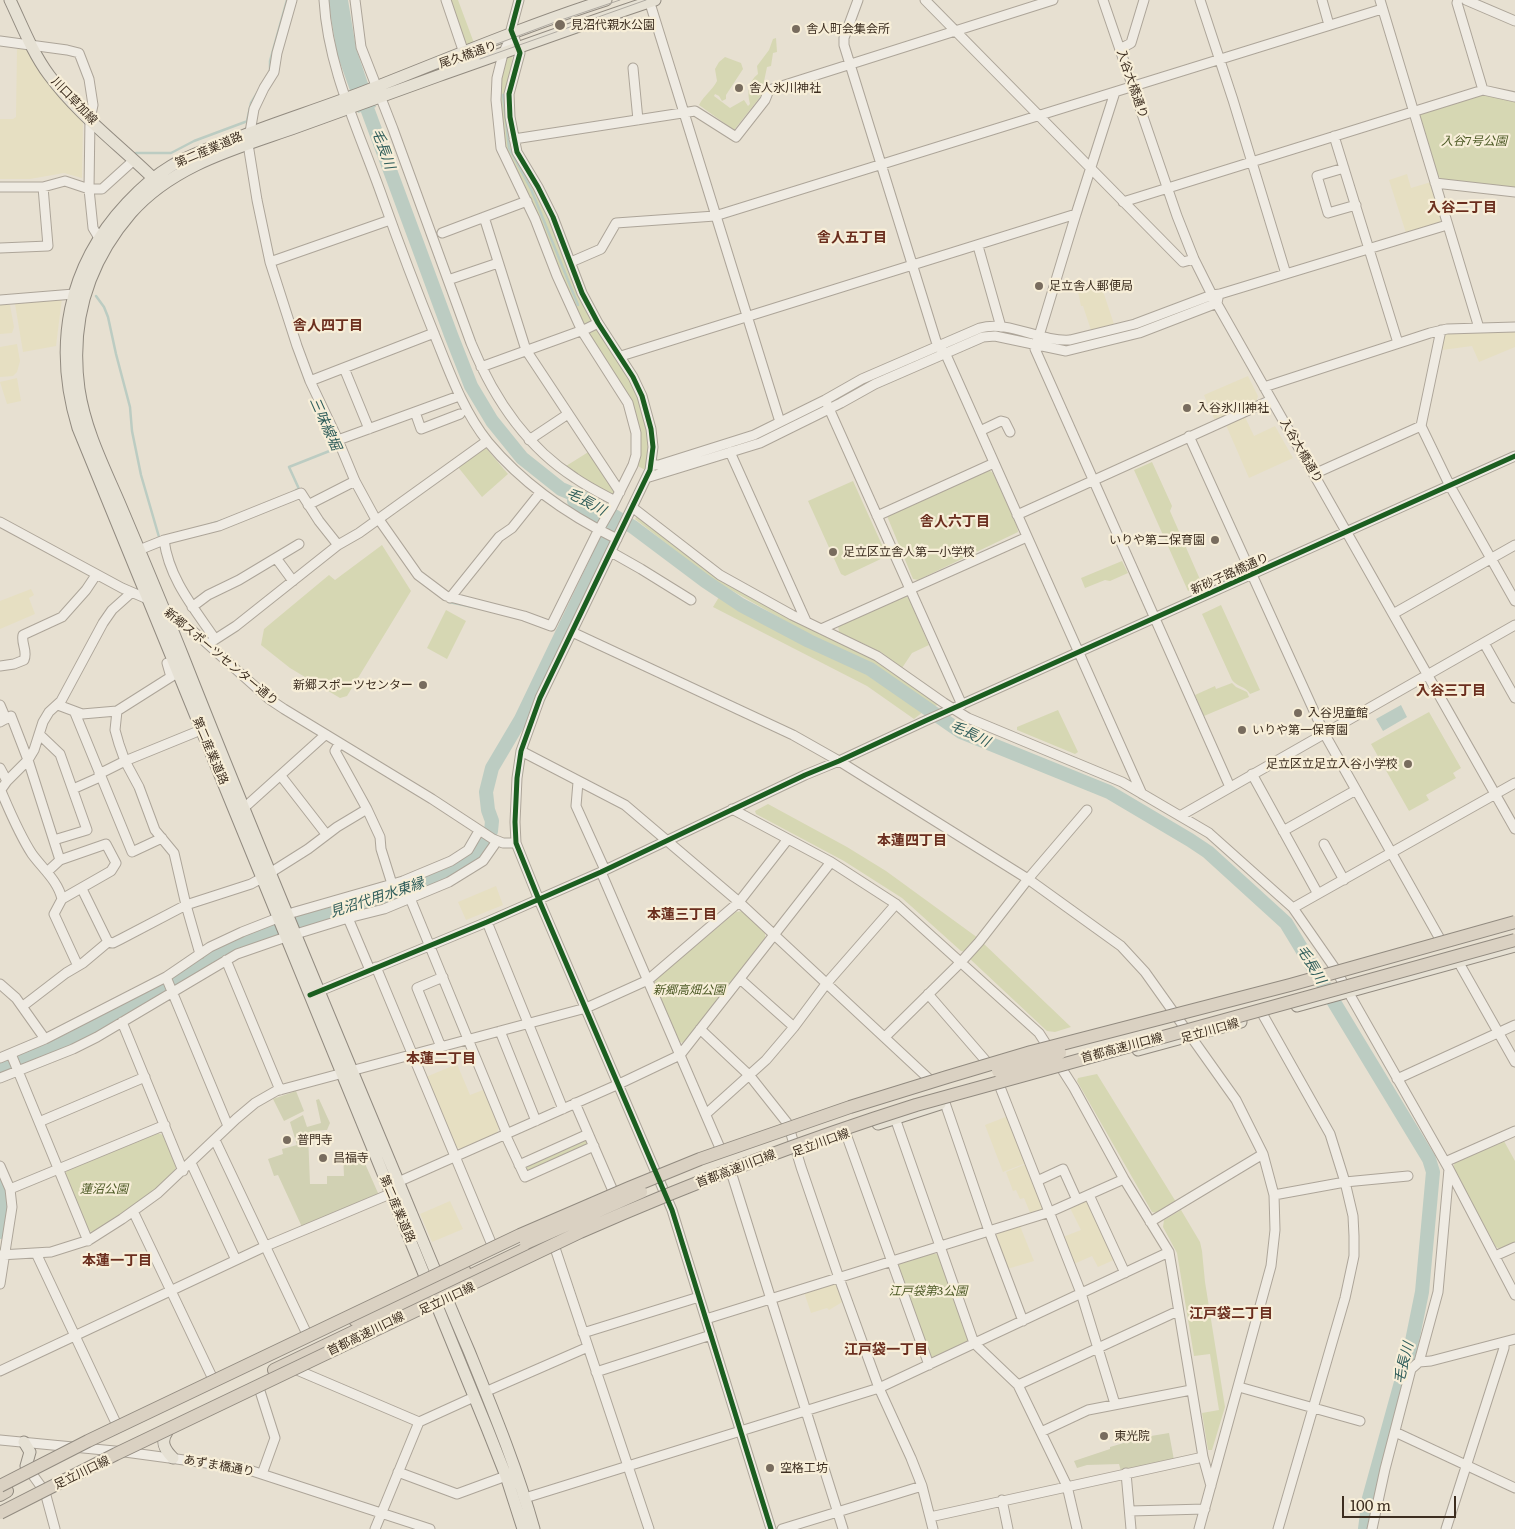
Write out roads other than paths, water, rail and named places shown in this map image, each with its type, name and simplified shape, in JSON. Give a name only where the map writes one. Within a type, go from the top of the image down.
[{"type":"highway","name":"首都高速川口線","points":[[0,1486],[88,1441],[520,1235],[584,1206],[700,1159],[850,1107],[1031,1052],[1290,985],[1515,922]]},
{"type":"highway","points":[[1417,969],[1515,936]]},
{"type":"highway","name":"首都高速川口線","points":[[0,1514],[116,1454],[580,1232],[637,1207],[857,1124],[916,1105],[1417,969],[1515,940]]},
{"type":"highway","points":[[0,1495],[436,1287],[653,1187],[812,1127],[910,1095],[1210,1011],[1290,985]]},
{"type":"highway","points":[[527,1246],[661,1191],[819,1133],[857,1124]]},
{"type":"highway","points":[[0,1504],[158,1425],[272,1365]]},
{"type":"main road","name":"川口草加線","points":[[10,0],[31,45],[54,81],[90,119],[157,182]]},
{"type":"main road","name":"尾久橋通り","points":[[349,103],[464,53],[606,0]]},
{"type":"main road","name":"尾久橋通り","points":[[377,92],[503,54],[651,1]]},
{"type":"main road","name":"第二産業道路","points":[[349,103],[250,138],[186,158],[119,211],[99,238],[83,268],[74,294],[67,326],[68,390],[72,410],[85,446],[148,599],[174,675],[201,730],[287,926],[346,1072],[390,1194],[485,1392],[525,1498],[534,1529]]},
{"type":"main road","name":"第二産業道路","points":[[157,182],[107,245],[94,269],[83,305],[77,344],[79,388],[87,424],[244,808],[266,876]]},
{"type":"main road","name":"足立川口線","points":[[0,1514],[297,1370],[436,1287],[492,1245],[657,1172],[788,1124],[928,1078],[1046,1044],[1515,918]]},
{"type":"main road","name":"足立川口線","points":[[0,1480],[64,1447],[306,1332],[555,1248],[668,1199],[846,1134],[1000,1087],[1515,946]]},
{"type":"main road","name":"第二産業道路","points":[[346,1072],[398,1182],[474,1397],[506,1476],[523,1529]]},
{"type":"main road","points":[[167,1432],[164,1438],[164,1446],[173,1458]]},
{"type":"main road","points":[[24,1442],[30,1452],[26,1466]]},
{"type":"street","points":[[292,0],[277,53],[274,72],[254,109],[250,138],[257,200],[270,262],[310,381],[338,440],[355,482],[375,520],[418,575],[450,598],[524,616],[551,626],[620,492],[633,464],[636,445],[634,422],[628,403],[582,330],[557,276],[527,201],[501,148],[496,100],[497,78],[503,54],[512,34]]},
{"type":"street","points":[[324,0],[330,46],[349,103],[390,220],[459,396],[487,441],[510,466],[540,493],[615,538]]},
{"type":"street","points":[[355,0],[361,47],[481,367],[501,403],[529,440],[547,457],[614,504]]},
{"type":"street","points":[[446,0],[464,53]]},
{"type":"street","points":[[519,0],[511,30],[520,53],[509,94],[510,117],[517,152],[538,187],[571,262],[582,293],[598,323],[621,356],[638,387],[652,429],[653,447],[651,465],[646,478],[622,529],[615,538],[611,552],[575,633],[540,698],[521,752],[516,803],[516,843],[538,900],[668,1199],[771,1529]]},
{"type":"street","points":[[858,0],[844,38],[844,45],[938,345],[980,431],[1142,794]]},
{"type":"street","points":[[926,0],[1183,262],[1194,259]]},
{"type":"street","points":[[514,139],[695,111],[736,138],[764,100],[769,90],[1053,0]]},
{"type":"street","name":"入谷大橋通り","points":[[1103,0],[1176,216],[1194,259],[1216,294],[1217,303],[1271,400],[1515,829]]},
{"type":"street","points":[[1120,49],[1131,44],[1144,0]]},
{"type":"street","points":[[1200,0],[1286,274]]},
{"type":"street","points":[[1322,0],[1329,25]]},
{"type":"street","points":[[1458,0],[1483,90]]},
{"type":"street","points":[[1466,0],[1479,3],[1515,21]]},
{"type":"street","points":[[651,1],[715,216],[780,422]]},
{"type":"street","points":[[571,262],[601,249],[616,223],[715,216],[1329,25],[1381,4],[1479,328]]},
{"type":"street","points":[[0,41],[67,50],[79,54],[89,79],[93,105],[90,119],[88,189],[92,228],[99,238]]},
{"type":"street","points":[[633,68],[638,120]]},
{"type":"street","points":[[1123,202],[1483,90],[1515,97]]},
{"type":"street","points":[[1115,92],[1035,349],[1230,787]]},
{"type":"street","points":[[1334,136],[1398,343]]},
{"type":"street","points":[[0,187],[43,187],[65,181],[88,189],[102,189],[134,160]]},
{"type":"street","points":[[1344,168],[1318,176],[1328,213],[1356,205]]},
{"type":"street","points":[[1435,183],[1515,192]]},
{"type":"street","points":[[0,248],[48,246],[43,187]]},
{"type":"street","points":[[442,233],[527,201]]},
{"type":"street","points":[[621,356],[1076,214]]},
{"type":"street","points":[[484,217],[526,350],[620,492]]},
{"type":"street","points":[[270,262],[390,220]]},
{"type":"street","points":[[651,465],[658,465],[754,435],[825,400],[862,379],[980,328],[1001,327],[1038,336],[1070,340],[1135,324],[1216,294],[1447,225]]},
{"type":"street","points":[[978,246],[1001,327]]},
{"type":"street","points":[[448,280],[498,263]]},
{"type":"street","points":[[0,291],[0,300],[74,294]]},
{"type":"street","points":[[646,478],[760,443],[875,384],[983,337],[989,336],[1061,351],[1073,350],[1138,333],[1217,303]]},
{"type":"street","points":[[481,367],[598,323]]},
{"type":"street","points":[[1264,387],[1441,330],[1515,327]]},
{"type":"street","points":[[1441,330],[1422,426],[1450,486],[1515,601]]},
{"type":"street","points":[[310,381],[434,333]]},
{"type":"street","points":[[344,368],[369,429]]},
{"type":"street","points":[[623,394],[638,387]]},
{"type":"street","points":[[338,440],[459,396]]},
{"type":"street","points":[[825,400],[962,705]]},
{"type":"street","points":[[1017,515],[1271,400]]},
{"type":"street","points":[[415,412],[421,429],[460,414]]},
{"type":"street","points":[[529,440],[568,414]]},
{"type":"street","points":[[980,431],[1005,422],[1010,432]]},
{"type":"street","points":[[1314,474],[1422,426]]},
{"type":"street","points":[[1189,436],[1324,733],[1440,939]]},
{"type":"street","points":[[164,540],[175,577],[212,642],[236,626],[338,545],[487,441]]},
{"type":"street","points":[[730,452],[806,621]]},
{"type":"street","name":"新砂子路橋通り","points":[[315,994],[603,871],[806,775],[1515,456]]},
{"type":"street","points":[[877,516],[994,463]]},
{"type":"street","points":[[308,505],[355,482]]},
{"type":"street","points":[[139,550],[164,540],[219,526],[301,492],[308,505],[338,545]]},
{"type":"street","points":[[450,598],[500,537],[512,528],[540,493]]},
{"type":"street","points":[[632,507],[720,575],[821,629],[877,656],[948,711],[1122,782],[1209,833],[1293,908],[1334,967],[1447,1165],[1515,1295]]},
{"type":"street","name":"新郷スポーツセンター通り","points":[[0,522],[96,575],[131,593],[148,599],[212,642],[269,698],[339,744],[432,799],[481,832],[495,840],[516,843]]},
{"type":"street","points":[[821,629],[1027,537]]},
{"type":"street","points":[[192,607],[208,595],[239,580],[299,544]]},
{"type":"street","points":[[1393,614],[1515,545]]},
{"type":"street","points":[[611,552],[692,600]]},
{"type":"street","points":[[276,558],[292,581]]},
{"type":"street","points":[[0,666],[24,660],[27,654],[22,639],[23,635],[62,617],[86,590],[96,575]]},
{"type":"street","points":[[62,899],[58,885],[32,854],[0,791],[7,781],[28,760],[49,712],[58,706],[103,623],[112,610],[131,593]]},
{"type":"street","points":[[1180,816],[1515,625]]},
{"type":"street","points":[[575,633],[793,735],[839,761],[1028,879],[1121,946],[1145,972],[1236,1100],[1262,1154],[1274,1195],[1275,1230],[1271,1266],[1199,1529]]},
{"type":"street","points":[[1484,643],[1515,698]]},
{"type":"street","points":[[58,706],[82,714],[117,712],[174,675],[166,663]]},
{"type":"street","points":[[0,705],[3,720],[11,716],[28,760],[60,860]]},
{"type":"street","points":[[117,712],[115,730],[125,761],[139,787],[155,830],[174,853],[200,954]]},
{"type":"street","points":[[75,713],[132,852],[162,838]]},
{"type":"street","points":[[73,789],[125,761],[201,730]]},
{"type":"street","points":[[39,734],[60,754],[87,830],[54,840]]},
{"type":"street","points":[[244,808],[325,735]]},
{"type":"street","points":[[339,744],[335,751],[368,809],[380,837],[392,884]]},
{"type":"street","points":[[521,752],[625,805],[739,902],[928,1078]]},
{"type":"street","points":[[0,768],[7,781]]},
{"type":"street","points":[[1252,774],[1318,894]]},
{"type":"street","points":[[281,776],[326,834]]},
{"type":"street","points":[[578,782],[576,806],[720,1148]]},
{"type":"street","points":[[1293,908],[1515,783]]},
{"type":"street","points":[[1284,831],[1356,790]]},
{"type":"street","points":[[23,1006],[77,964],[83,963],[108,942],[113,943],[121,940],[186,905],[251,884],[308,849],[326,834],[368,809]]},
{"type":"street","points":[[732,809],[831,862],[896,904],[1039,1033],[1074,1088],[1124,1179],[1169,1252],[1202,1457],[1211,1486]]},
{"type":"street","points":[[885,1037],[979,942],[1028,879],[1087,810]]},
{"type":"street","points":[[0,1058],[15,1063],[73,1049],[287,926],[392,884],[404,884],[462,855],[481,832]]},
{"type":"street","points":[[2,1255],[59,1250],[88,1241],[158,1193],[228,1126],[255,1103],[280,1090],[586,1008],[648,980],[739,902],[788,839]]},
{"type":"street","points":[[0,1078],[15,1063],[45,1039],[167,979],[200,954],[223,940],[287,926],[348,918],[384,909],[449,882],[467,871],[483,861],[495,840]]},
{"type":"street","points":[[47,872],[60,860],[106,844],[116,863],[111,871],[62,899],[54,914],[77,964]]},
{"type":"street","points":[[1324,844],[1344,880]]},
{"type":"street","points":[[398,1182],[680,1055],[831,862]]},
{"type":"street","points":[[404,884],[518,1165],[525,1177],[594,1146]]},
{"type":"street","points":[[82,889],[108,942]]},
{"type":"street","points":[[706,1114],[766,1060],[794,1027],[826,984],[896,904]]},
{"type":"street","points":[[348,918],[412,1054],[492,1245]]},
{"type":"street","points":[[487,922],[563,1109]]},
{"type":"street","points":[[226,960],[280,1090]]},
{"type":"street","points":[[1459,962],[1515,1062]]},
{"type":"street","points":[[441,1046],[417,988],[443,977]]},
{"type":"street","points":[[167,979],[228,1126]]},
{"type":"street","points":[[740,979],[794,1027]]},
{"type":"street","points":[[0,984],[23,1006],[45,1039]]},
{"type":"street","points":[[928,994],[986,1061]]},
{"type":"street","points":[[1263,1015],[1330,1134],[1353,1216],[1354,1256],[1345,1298],[1278,1529]]},
{"type":"street","points":[[122,1022],[183,1171]]},
{"type":"street","points":[[1397,1079],[1515,1025]]},
{"type":"street","points":[[700,1029],[750,1076],[788,1124],[839,1278],[879,1388],[922,1486],[934,1529]]},
{"type":"street","points":[[500,1031],[536,1121]]},
{"type":"street","points":[[15,1063],[88,1241]]},
{"type":"street","points":[[39,1122],[145,1077]]},
{"type":"street","points":[[1000,1087],[1081,1293],[1115,1404]]},
{"type":"street","points":[[575,1103],[613,1191]]},
{"type":"street","points":[[944,1103],[1023,1321]]},
{"type":"street","points":[[895,1118],[974,1343],[1018,1385],[1067,1486],[1077,1529]]},
{"type":"street","points":[[10,1189],[165,1126]]},
{"type":"street","points":[[1447,1165],[1515,1131]]},
{"type":"street","points":[[518,1165],[588,1134]]},
{"type":"street","points":[[846,1134],[929,1365]]},
{"type":"street","points":[[215,1140],[306,1332]]},
{"type":"street","points":[[1150,1222],[1262,1154]]},
{"type":"street","points":[[191,1163],[236,1260]]},
{"type":"street","points":[[1372,1529],[1385,1469],[1411,1369],[1419,1362],[1438,1292],[1447,1165]]},
{"type":"street","points":[[0,1166],[10,1189],[11,1217],[2,1255],[0,1284]]},
{"type":"street","points":[[1038,1180],[1063,1170],[1077,1200]]},
{"type":"street","points":[[732,1176],[843,1529]]},
{"type":"street","points":[[1274,1195],[1345,1182],[1408,1176]]},
{"type":"street","points":[[706,1319],[1050,1212],[1124,1179]]},
{"type":"street","points":[[0,1371],[266,1246],[390,1194]]},
{"type":"street","points":[[1089,1194],[1125,1273]]},
{"type":"street","points":[[133,1211],[212,1377]]},
{"type":"street","points":[[1495,1256],[1515,1246]]},
{"type":"street","points":[[555,1248],[649,1529]]},
{"type":"street","points":[[525,1498],[879,1388],[1169,1252]]},
{"type":"street","points":[[36,1253],[116,1423]]},
{"type":"street","points":[[583,1333],[699,1297]]},
{"type":"street","points":[[1018,1385],[1178,1311]]},
{"type":"street","points":[[596,1372],[711,1335]]},
{"type":"street","points":[[1419,1362],[1431,1361],[1515,1339]]},
{"type":"street","points":[[1446,1529],[1504,1348],[1504,1342]]},
{"type":"street","points":[[485,1392],[588,1347]]},
{"type":"street","points":[[297,1370],[419,1422]]},
{"type":"street","points":[[1238,1386],[1360,1421]]},
{"type":"street","points":[[259,1388],[276,1438],[262,1474]]},
{"type":"street","points":[[1041,1432],[1088,1410],[1191,1390]]},
{"type":"street","points":[[375,1529],[419,1422],[474,1397]]},
{"type":"street","points":[[1395,1432],[1515,1488]]},
{"type":"street","name":"あずま橋通り","points":[[0,1440],[125,1452],[226,1465],[262,1474],[430,1529]]},
{"type":"street","points":[[930,1516],[1202,1457]]},
{"type":"street","points":[[26,1466],[45,1492],[56,1529]]},
{"type":"street","points":[[398,1472],[457,1494],[506,1476]]},
{"type":"street","points":[[1126,1473],[1130,1529]]},
{"type":"street","points":[[782,1529],[922,1486]]},
{"type":"street","points":[[1002,1500],[1008,1529]]},
{"type":"street","points":[[1130,1510],[1205,1509]]},
{"type":"waterway","points":[[270,71],[270,61],[287,0]]},
{"type":"waterway","points":[[136,153],[171,153],[194,141],[247,121],[251,103],[259,90]]},
{"type":"waterway","name":"毛長川","points":[[361,92],[471,386],[492,421],[522,458],[561,489],[585,499],[633,527],[705,581],[741,605],[809,641],[870,669],[961,732],[1109,792],[1190,840],[1208,852],[1286,923],[1429,1159],[1433,1172],[1422,1292],[1411,1346],[1369,1498],[1365,1529]]},
{"type":"waterway","points":[[503,95],[509,148],[531,189],[578,305]]},
{"type":"waterway","points":[[96,296],[108,317],[130,407],[132,431],[141,475],[159,537]]},
{"type":"waterway","name":"三味線堀","points":[[298,360],[305,378]]},
{"type":"waterway","points":[[296,490],[299,489],[289,467],[337,448]]},
{"type":"waterway","name":"見沼代用水東縁","points":[[0,1069],[60,1045],[117,1015],[235,945],[299,922],[409,891],[432,881],[475,856],[485,845],[491,831],[492,821],[488,810],[486,792],[492,768],[521,719],[613,527],[574,501]]},
{"type":"waterway","points":[[208,525],[224,520]]},
{"type":"waterway","name":"三味線堀","points":[[449,602],[473,607]]},
{"type":"waterway","name":"見沼代用水東縁","points":[[0,1182],[4,1205],[0,1235]]},
{"type":"tram line","points":[[478,51],[620,0]]},
{"type":"tram line","points":[[480,59],[646,0]]},
{"type":"place","name":"見沼代親水公園","points":[[560,25]]},
{"type":"place","name":"舎人町会集会所","points":[[796,29]]},
{"type":"place","name":"舎人氷川神社","points":[[739,88]]},
{"type":"place","name":"足立舎人郵便局","points":[[1039,286]]},
{"type":"place","name":"入谷氷川神社","points":[[1187,408]]},
{"type":"place","name":"いりや第二保育園","points":[[1215,540]]},
{"type":"place","name":"足立区立舎人第一小学校","points":[[833,552]]},
{"type":"place","name":"新郷スポーツセンター","points":[[423,685]]},
{"type":"place","name":"入谷児童館","points":[[1298,713]]},
{"type":"place","name":"いりや第一保育園","points":[[1242,730]]},
{"type":"place","name":"足立区立足立入谷小学校","points":[[1408,764]]},
{"type":"place","name":"普門寺","points":[[287,1140]]},
{"type":"place","name":"昌福寺","points":[[323,1158]]},
{"type":"place","name":"東光院","points":[[1104,1436]]},
{"type":"place","name":"空格工坊","points":[[770,1468]]},
{"type":"district","name":"入谷二丁目","points":[[1462,208]]},
{"type":"district","name":"舎人五丁目","points":[[852,238]]},
{"type":"district","name":"舎人四丁目","points":[[328,326]]},
{"type":"district","name":"舎人六丁目","points":[[955,522]]},
{"type":"district","name":"入谷三丁目","points":[[1451,691]]},
{"type":"district","name":"本蓮四丁目","points":[[912,841]]},
{"type":"district","name":"本蓮三丁目","points":[[682,915]]},
{"type":"district","name":"本蓮二丁目","points":[[441,1059]]},
{"type":"district","name":"本蓮一丁目","points":[[117,1261]]},
{"type":"district","name":"江戸袋二丁目","points":[[1231,1314]]},
{"type":"district","name":"江戸袋一丁目","points":[[886,1350]]},
{"type":"park label","name":"入谷7号公園","points":[[1474,141]]},
{"type":"park label","name":"新郷高畑公園","points":[[689,990]]},
{"type":"park label","name":"蓮沼公園","points":[[104,1189]]},
{"type":"park label","name":"江戸袋第3公園","points":[[928,1291]]}]
